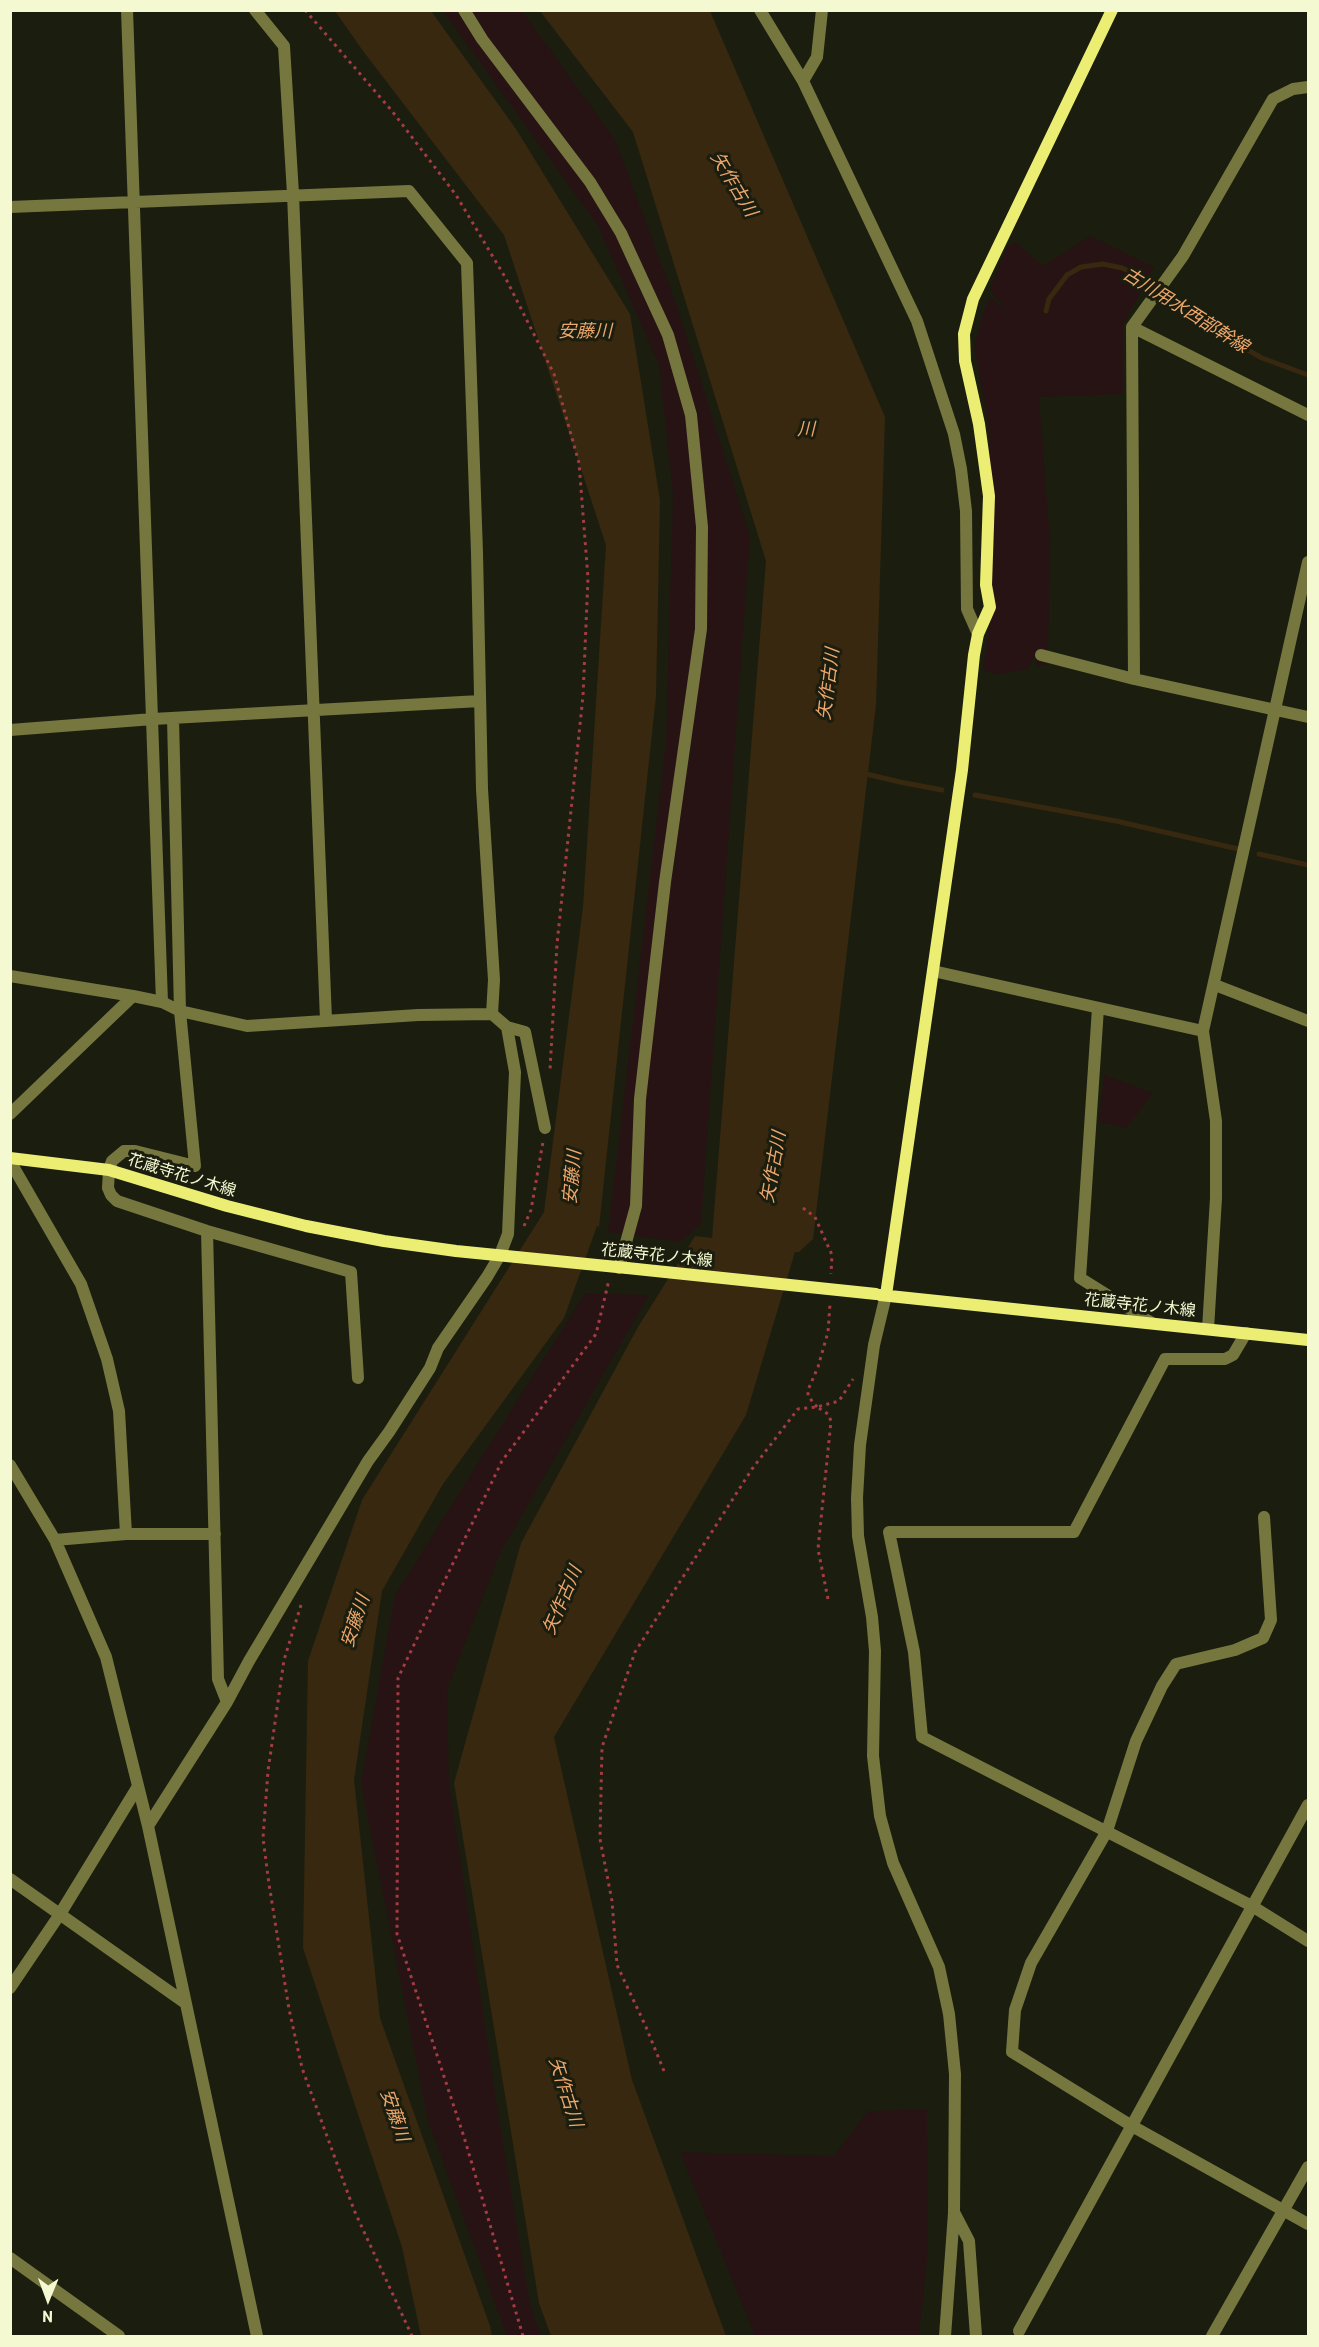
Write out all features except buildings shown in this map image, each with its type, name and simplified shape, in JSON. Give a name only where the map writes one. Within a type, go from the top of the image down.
[{"type":"street","points":[[127,10],[162,1002]]},
{"type":"street","points":[[255,10],[284,46],[293,194],[326,1020]]},
{"type":"street","points":[[464,10],[482,39],[590,182],[621,233],[668,335],[691,415],[702,527],[700,629],[665,882],[640,1099],[636,1206],[619,1268]]},
{"type":"street","points":[[760,10],[803,81],[917,321],[954,434],[965,489],[967,609],[978,634]]},
{"type":"street","points":[[803,81],[817,57],[822,10]]},
{"type":"street","points":[[945,2337],[954,2213],[954,2074],[949,2014],[939,1967],[893,1863],[880,1816],[873,1756],[875,1652],[871,1605],[858,1536],[857,1498],[860,1445],[881,1295],[933,971],[962,770],[978,634],[990,606],[986,585],[989,496],[979,424],[965,361],[964,334],[973,299],[1112,10]]},
{"type":"street","points":[[1134,679],[1131,327],[1184,256],[1274,99],[1293,89],[1308,87]]},
{"type":"street","points":[[10,207],[409,191],[467,263],[482,789],[494,980],[492,1014]]},
{"type":"street","points":[[1131,327],[1308,415]]},
{"type":"street","points":[[1208,1329],[1216,1198],[1215,1121],[1203,1031],[1308,562]]},
{"type":"street","points":[[1041,655],[1134,679],[1308,717]]},
{"type":"street","points":[[10,730],[314,709],[480,701]]},
{"type":"street","points":[[173,718],[180,1011],[195,1166],[135,1151],[124,1151],[112,1161],[108,1188],[117,1201],[207,1231],[351,1272],[358,1378]]},
{"type":"street","points":[[933,971],[1203,1031]]},
{"type":"street","points":[[10,976],[162,1002],[180,1011],[247,1026],[326,1020],[492,1014],[507,1027],[525,1032],[545,1128]]},
{"type":"street","points":[[1215,985],[1308,1021]]},
{"type":"street","points":[[10,1114],[133,996]]},
{"type":"street","points":[[1098,1008],[1080,1278],[1152,1323]]},
{"type":"street","points":[[148,1826],[227,1702],[368,1461],[430,1368],[438,1348],[505,1256],[508,1234],[515,1072],[507,1027]]},
{"type":"street","points":[[10,1159],[81,1284],[107,1359],[119,1411],[126,1534]]},
{"type":"street","name":"花蔵寺花ノ木線","points":[[10,1159],[109,1170],[227,1206],[306,1226],[384,1241],[505,1256],[1308,1340]]},
{"type":"street","points":[[207,1231],[218,1679],[227,1702]]},
{"type":"street","points":[[1246,1333],[1233,1355],[1225,1359],[1165,1359],[1074,1532],[889,1532],[914,1652],[922,1737],[1252,1906],[1308,1941]]},
{"type":"street","points":[[10,1465],[55,1540],[106,1657],[148,1826],[255,2334]]},
{"type":"street","points":[[1264,1517],[1271,1620],[1263,1638],[1235,1650],[1176,1664],[1162,1686],[1136,1741],[1107,1831],[1031,1963],[1015,2010],[1012,2052],[1132,2126],[1308,2224]]},
{"type":"street","points":[[55,1540],[126,1534],[215,1534]]},
{"type":"street","points":[[10,1988],[60,1914],[137,1788]]},
{"type":"street","points":[[1019,2331],[1308,1805]]},
{"type":"street","points":[[10,1879],[184,2002]]},
{"type":"street","points":[[1212,2337],[1308,2168]]},
{"type":"street","points":[[954,2213],[969,2241],[976,2337]]},
{"type":"street","points":[[10,2258],[119,2337]]},
{"type":"path","points":[[305,10],[392,111],[456,195],[506,277],[554,374],[579,463],[588,578],[584,684],[557,944],[549,1081]]},
{"type":"path","points":[[523,1229],[531,1210],[545,1128]]},
{"type":"path","points":[[803,1208],[815,1217],[832,1255],[830,1282]]},
{"type":"path","points":[[523,2337],[464,2137],[397,1934],[398,1678],[502,1461],[596,1334],[619,1268]]},
{"type":"path","points":[[828,1599],[818,1549],[831,1421],[828,1414],[817,1407],[808,1396],[808,1390],[818,1367],[828,1332],[830,1301]]},
{"type":"path","points":[[664,2071],[617,1965],[612,1901],[600,1839],[602,1747],[635,1652],[753,1469],[798,1409],[839,1401],[856,1374]]},
{"type":"path","points":[[304,1597],[284,1660],[268,1771],[263,1838],[269,1884],[289,2009],[302,2068],[354,2210],[412,2337]]},
{"type":"shaded area","points":[[443,11],[522,11],[616,141],[679,312],[750,536],[701,1224],[680,1242],[608,1232],[666,742],[673,495],[659,365],[598,226]]},
{"type":"shaded area","points":[[1090,236],[1154,267],[1123,325],[1123,394],[1039,397],[1050,539],[1048,664],[1037,666],[1035,655],[1028,669],[997,675],[983,669],[989,627],[993,543],[988,425],[974,346],[984,310],[991,297],[1009,315],[990,289],[1007,246],[1015,242],[1043,266]]},
{"type":"shaded area","points":[[1104,1075],[1153,1093],[1126,1128],[1099,1122]]},
{"type":"shaded area","points":[[585,1293],[649,1295],[499,1555],[447,1690],[449,1783],[497,2106],[530,2304],[541,2336],[507,2336],[428,2121],[361,1783],[395,1595]]},
{"type":"shaded area","points":[[927,2109],[928,2249],[919,2336],[755,2336],[680,2152],[834,2156],[868,2111]]},
{"type":"water","name":"安藤川","points":[[335,11],[431,11],[516,129],[630,314],[660,500],[656,696],[599,1227],[597,1226],[564,1318],[443,1484],[382,1591],[354,1780],[380,2018],[492,2336],[421,2336],[402,2247],[303,1948],[308,1661],[362,1500],[544,1212],[583,907],[606,545],[504,235]]},
{"type":"water","points":[[540,11],[710,11],[885,417],[876,705],[813,1239],[799,1252],[795,1252],[746,1415],[554,1737],[632,2080],[726,2336],[551,2336],[539,2303],[454,1783],[521,1543],[638,1327],[695,1236],[712,1238],[766,561],[633,132]]},
{"type":"waterway","name":"古川用水西部幹線","points":[[1046,311],[1049,299],[1067,275],[1081,267],[1103,264],[1122,268],[1143,278],[1200,323],[1262,358],[1308,375]]},
{"type":"waterway","points":[[862,773],[942,790]]},
{"type":"waterway","points":[[975,795],[1116,821],[1238,849]]},
{"type":"waterway","points":[[1259,854],[1308,865]]},
{"type":"water label","name":"矢作古川","points":[[734,184]]},
{"type":"water label","name":"川","points":[[806,429]]},
{"type":"water label","name":"矢作古川","points":[[828,684]]},
{"type":"water label","name":"矢作古川","points":[[773,1167]]},
{"type":"water label","name":"矢作古川","points":[[562,1600]]},
{"type":"water label","name":"矢作古川","points":[[566,2092]]}]
